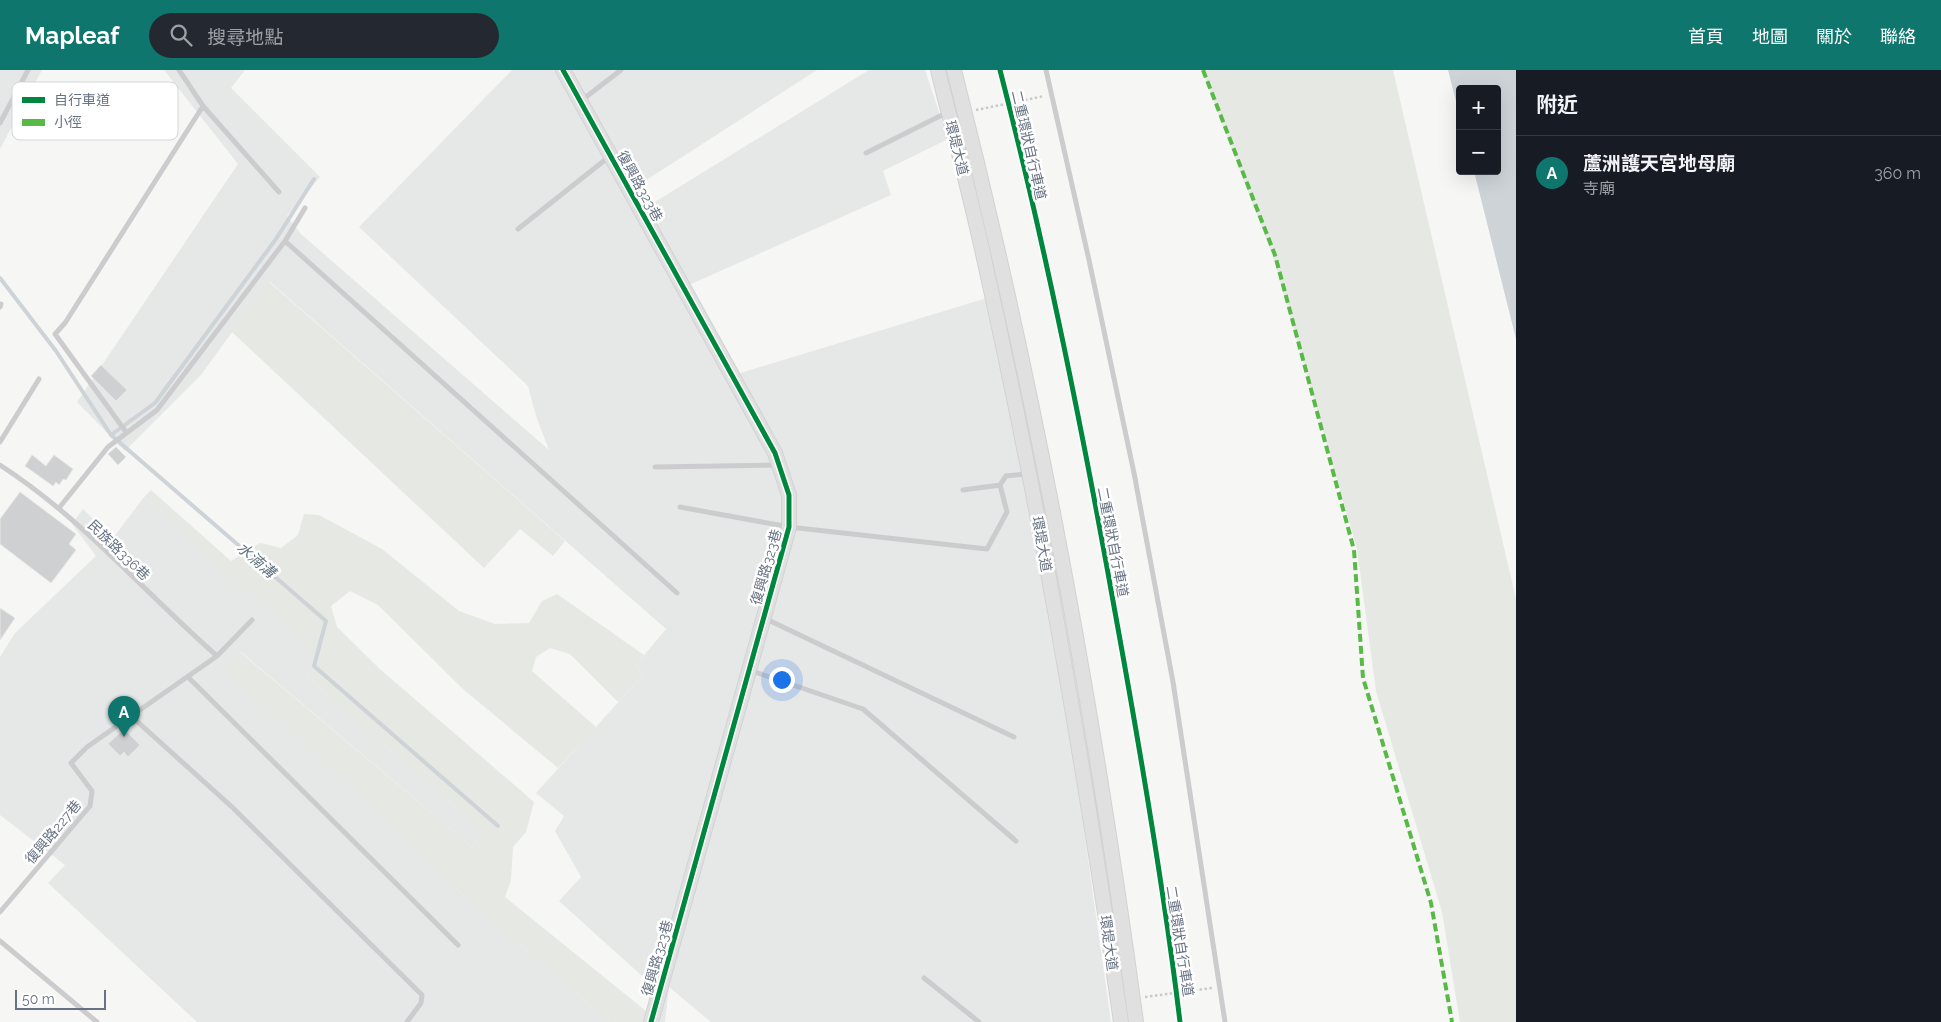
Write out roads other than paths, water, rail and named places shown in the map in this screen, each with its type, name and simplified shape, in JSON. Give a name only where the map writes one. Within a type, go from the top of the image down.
[{"type":"street","name":"復興路323巷","points":[[564,70],[780,465],[789,496],[789,527],[651,1022]]},
{"type":"street","name":"環堤大道","points":[[938,70],[981,244],[1029,474],[1090,814],[1121,1022]]},
{"type":"street","name":"環堤大道","points":[[954,70],[1012,312],[1045,471],[1113,855],[1136,1022]]},
{"type":"lane","points":[[22,82],[28,70]]},
{"type":"lane","points":[[180,70],[203,106],[279,192]]},
{"type":"lane","points":[[580,101],[621,70]]},
{"type":"lane","points":[[1046,70],[1090,260],[1134,473],[1173,682],[1225,1022]]},
{"type":"lane","points":[[0,123],[12,100]]},
{"type":"lane","points":[[126,432],[55,334],[66,323],[203,106]]},
{"type":"lane","points":[[866,153],[948,112]]},
{"type":"lane","points":[[518,229],[611,155]]},
{"type":"lane","points":[[59,508],[108,446],[157,410],[285,241],[305,208]]},
{"type":"lane","points":[[285,241],[677,593]]},
{"type":"lane","points":[[0,442],[39,379]]},
{"type":"lane","points":[[655,468],[780,465]]},
{"type":"lane","name":"民族路336巷","points":[[0,466],[27,483],[59,508],[177,621],[218,656]]},
{"type":"lane","points":[[963,490],[1000,485],[1006,476],[1029,474]]},
{"type":"lane","points":[[680,507],[789,527],[987,549],[1008,512],[1000,485]]},
{"type":"lane","points":[[763,618],[1014,737]]},
{"type":"lane","name":"復興路227巷","points":[[0,912],[90,806],[92,791],[71,763],[87,747],[218,656],[252,620]]},
{"type":"lane","points":[[749,670],[864,709],[1016,841]]},
{"type":"lane","points":[[188,678],[458,944]]},
{"type":"lane","points":[[130,716],[232,807],[422,995],[421,1002],[408,1022]]},
{"type":"lane","points":[[0,941],[97,1022]]},
{"type":"lane","points":[[924,978],[979,1022]]},
{"type":"waterway","points":[[111,435],[155,403],[276,239],[314,179]]},
{"type":"waterway","name":"水湳溝","points":[[0,278],[56,351],[111,435],[326,621],[314,666],[498,826]]},
{"type":"place","name":"蘆洲護天宮地母廟","points":[[124,737]]}]
